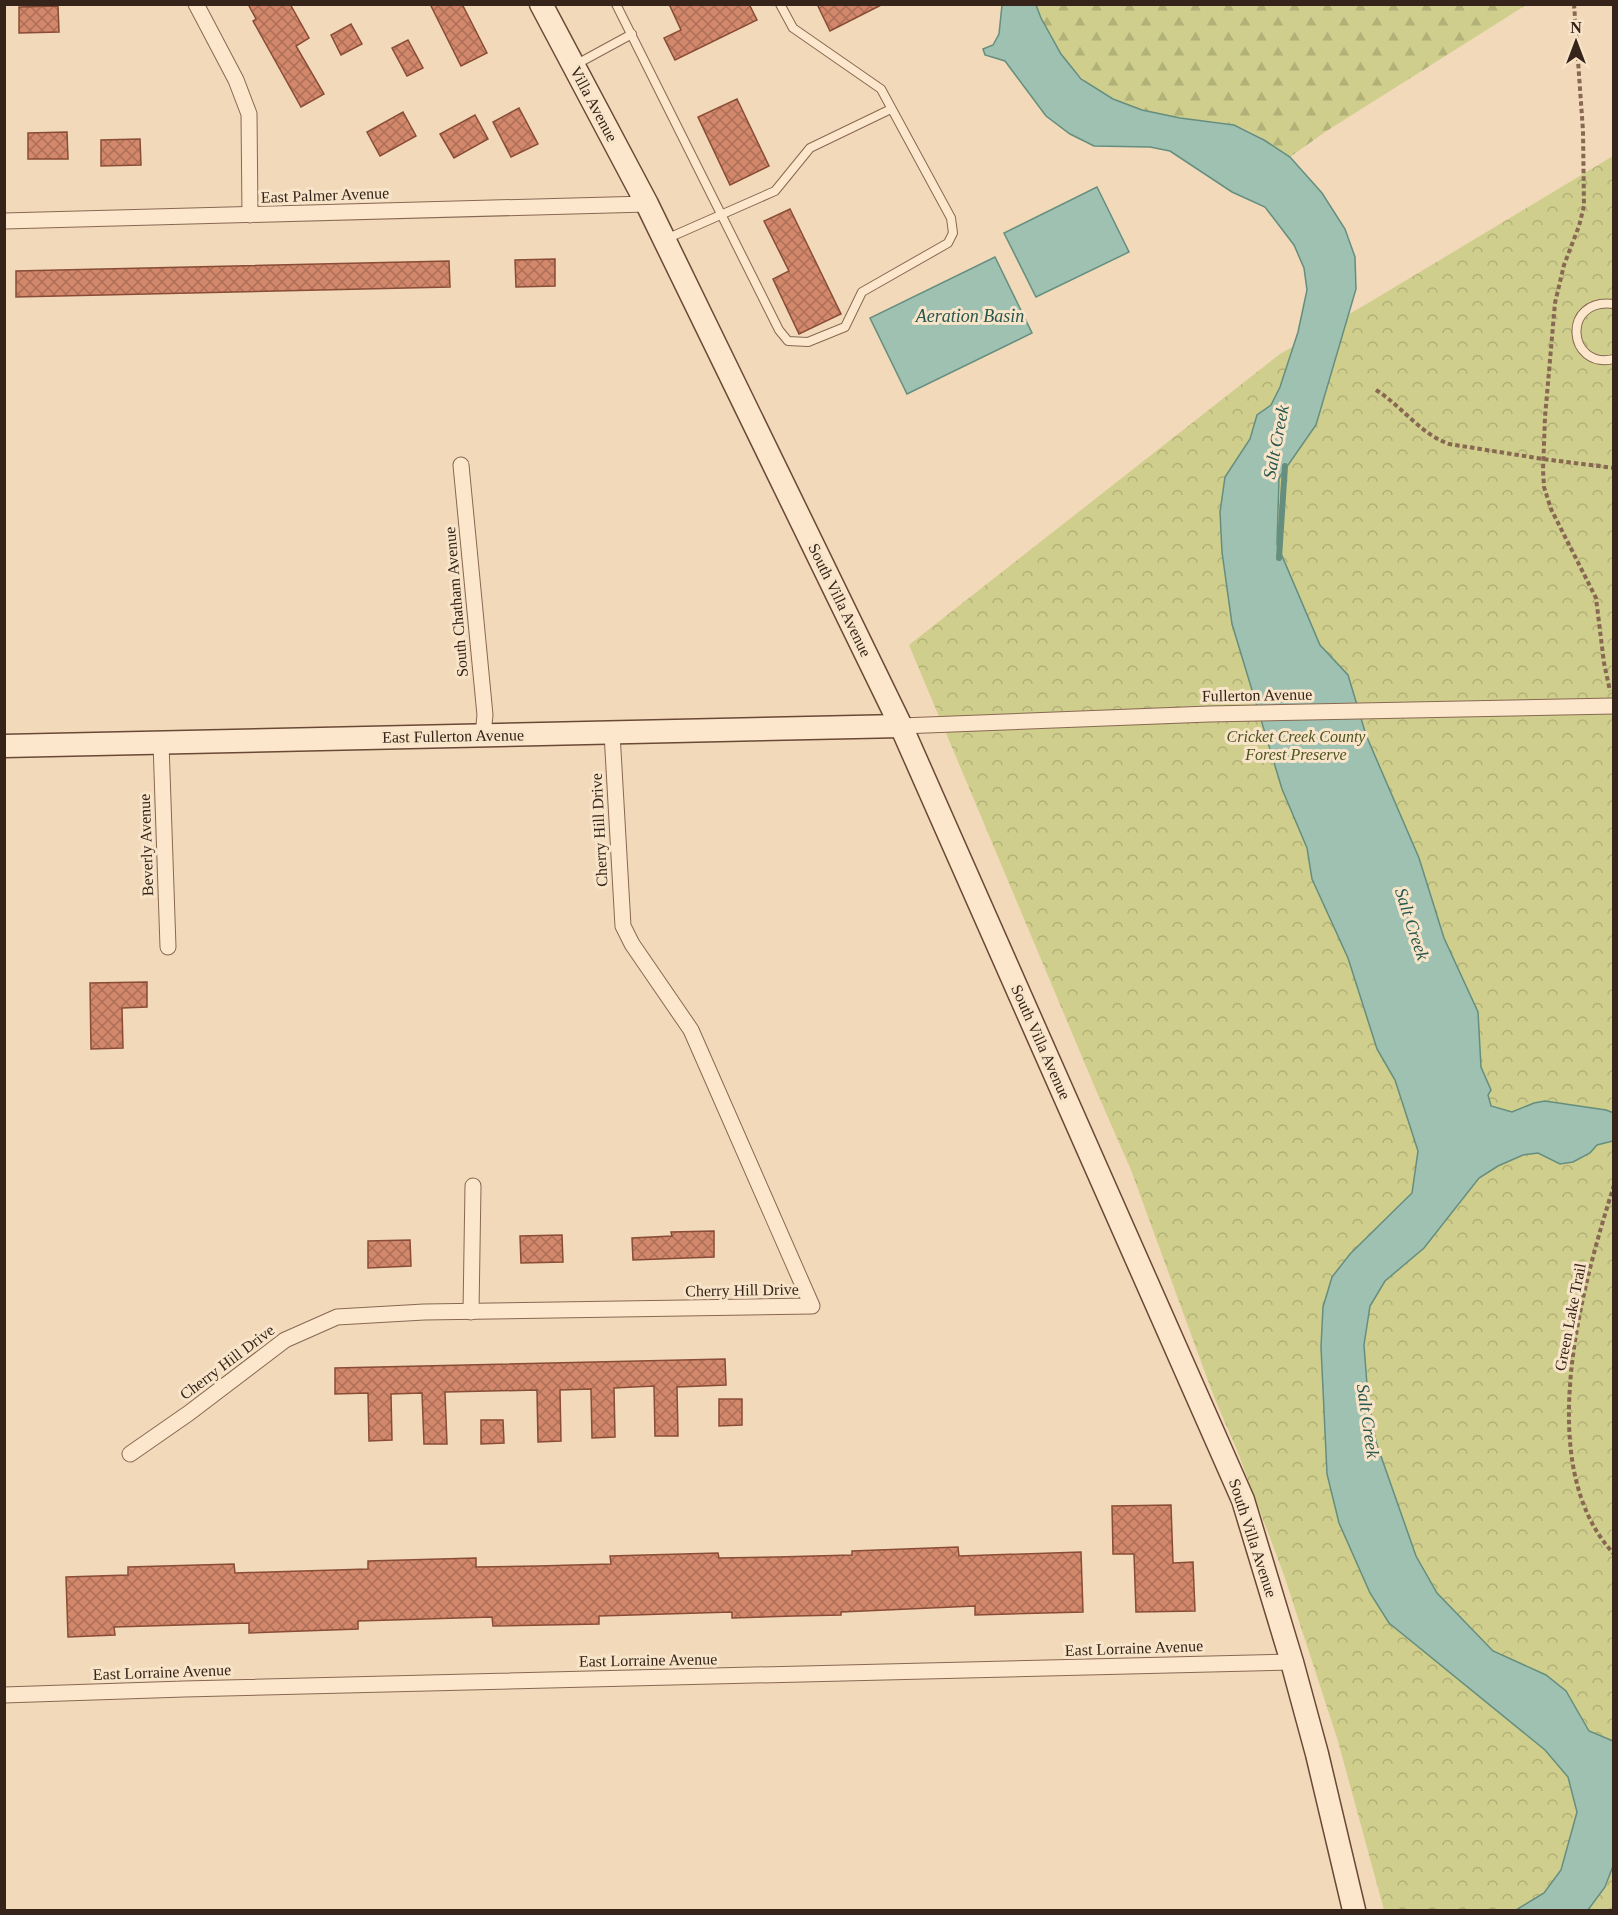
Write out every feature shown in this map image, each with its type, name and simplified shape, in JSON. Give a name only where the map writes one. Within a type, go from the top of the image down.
[{"type":"main road","name":"Villa Avenue","points":[[541,4],[647,204]]},
{"type":"main road","name":"South Villa Avenue","points":[[647,204],[901,726],[1243,1500],[1317,1754],[1354,1911]]},
{"type":"main road","name":"East Fullerton Avenue","points":[[4,746],[901,726]]},
{"type":"street","points":[[196,4],[236,80],[249,114],[250,215]]},
{"type":"street","name":"East Palmer Avenue","points":[[4,221],[647,204]]},
{"type":"street","name":"South Chatham Avenue","points":[[461,465],[485,715],[483,735]]},
{"type":"street","name":"Fullerton Avenue","points":[[901,726],[1209,714],[1614,706]]},
{"type":"street","name":"Cherry Hill Drive","points":[[130,1454],[189,1413],[285,1340],[337,1317],[471,1312],[812,1306],[691,1030],[632,944],[623,926],[612,733]]},
{"type":"street","name":"Beverly Avenue","points":[[161,743],[168,947]]},
{"type":"street","points":[[471,1312],[473,1186]]},
{"type":"street","name":"East Lorraine Avenue","points":[[4,1695],[1292,1662]]},
{"type":"lane","points":[[616,4],[779,330],[788,341],[808,342],[845,327],[862,292],[948,243],[953,233],[951,218],[880,89],[793,28],[780,4]]},
{"type":"lane","points":[[574,66],[632,34]]},
{"type":"lane","points":[[665,240],[775,191],[810,148],[891,109]]},
{"type":"lane","points":[[1614,304],[1595,304],[1586,309],[1576,326],[1576,335],[1584,352],[1592,358],[1614,359]]},
{"type":"path","points":[[1376,390],[1388,397],[1425,431],[1449,444],[1614,468]]},
{"type":"path","name":"Green Lake Trail","points":[[1614,1185],[1581,1312],[1572,1360],[1569,1401],[1571,1446],[1580,1495],[1587,1515],[1614,1554]]},
{"type":"green space","points":[[1036,5],[1526,5],[1325,132],[1290,157],[1256,135],[1234,125],[1152,112],[1108,96],[1073,70],[1047,31]]},
{"type":"green space","name":"Cricket Creek County Forest Preserve","points":[[1613,156],[1613,1910],[1384,1910],[1338,1741],[1284,1575],[1237,1450],[1214,1397],[1131,1170],[909,645],[1280,354]]},
{"type":"water","points":[[1002,5],[1036,5],[1061,54],[1081,79],[1113,99],[1142,110],[1234,125],[1264,140],[1290,157],[1322,193],[1345,229],[1355,257],[1356,289],[1316,425],[1279,478],[1277,544],[1320,645],[1348,675],[1366,735],[1419,858],[1444,938],[1478,1012],[1481,1067],[1491,1090],[1488,1095],[1491,1106],[1512,1112],[1545,1101],[1614,1113],[1613,1141],[1597,1145],[1590,1153],[1573,1162],[1560,1164],[1538,1153],[1523,1155],[1498,1166],[1479,1178],[1424,1248],[1385,1281],[1370,1306],[1364,1345],[1368,1398],[1376,1442],[1416,1556],[1437,1593],[1493,1651],[1546,1675],[1566,1691],[1589,1731],[1613,1741],[1613,1866],[1605,1887],[1588,1910],[1516,1910],[1544,1893],[1561,1870],[1577,1812],[1568,1777],[1545,1750],[1389,1623],[1370,1593],[1339,1523],[1327,1474],[1321,1347],[1323,1307],[1332,1277],[1350,1254],[1412,1193],[1418,1151],[1395,1080],[1377,1049],[1348,958],[1312,879],[1307,848],[1282,789],[1232,624],[1222,552],[1220,512],[1225,477],[1250,439],[1257,415],[1271,405],[1280,387],[1298,332],[1307,290],[1304,268],[1294,245],[1265,207],[1232,192],[1170,151],[1150,147],[1094,146],[1070,134],[1046,116],[1005,61],[985,55],[983,49],[993,45],[999,34]]},
{"type":"water","name":"Aeration Basin","points":[[1097,187],[1129,252],[1036,297],[1004,233]]},
{"type":"water","name":"Aeration Basin","points":[[995,257],[1032,333],[907,394],[870,318]]},
{"type":"building","points":[[248,4],[290,4],[309,38],[296,46],[324,94],[301,107],[253,21],[256,19]]},
{"type":"building","points":[[430,4],[462,4],[487,53],[461,66]]},
{"type":"building","points":[[669,4],[749,4],[757,20],[675,60],[664,38],[681,30]]},
{"type":"building","points":[[817,4],[883,4],[830,31]]},
{"type":"building","points":[[58,6],[59,32],[19,33],[19,7]]},
{"type":"building","points":[[351,24],[362,44],[341,55],[331,35]]},
{"type":"building","points":[[408,40],[423,68],[407,76],[392,48]]},
{"type":"building","points":[[737,99],[769,166],[730,185],[698,117]]},
{"type":"building","points":[[519,108],[538,144],[511,157],[493,122]]},
{"type":"building","points":[[403,112],[416,136],[380,156],[367,132]]},
{"type":"building","points":[[475,115],[488,139],[454,158],[440,134]]},
{"type":"building","points":[[67,132],[68,159],[28,159],[28,133]]},
{"type":"building","points":[[140,139],[141,165],[101,166],[101,140]]},
{"type":"building","points":[[790,209],[841,314],[799,334],[773,279],[789,271],[764,221]]},
{"type":"building","points":[[555,259],[555,286],[516,287],[515,260]]},
{"type":"building","points":[[449,261],[450,287],[16,297],[16,271]]},
{"type":"building","points":[[147,982],[147,1007],[122,1008],[123,1048],[91,1049],[90,983]]},
{"type":"building","points":[[714,1231],[714,1257],[633,1260],[632,1238],[672,1236],[671,1232]]},
{"type":"building","points":[[562,1235],[563,1262],[521,1263],[520,1236]]},
{"type":"building","points":[[410,1240],[411,1266],[368,1268],[368,1241]]},
{"type":"building","points":[[725,1359],[726,1385],[677,1387],[678,1436],[655,1436],[654,1386],[614,1388],[615,1437],[592,1438],[591,1389],[560,1390],[561,1441],[538,1442],[537,1390],[445,1392],[447,1444],[424,1444],[422,1393],[391,1394],[392,1440],[369,1441],[368,1393],[335,1394],[335,1368]]},
{"type":"building","points":[[719,1399],[742,1399],[742,1425],[719,1426]]},
{"type":"building","points":[[481,1420],[503,1420],[504,1443],[481,1444]]},
{"type":"building","points":[[1171,1505],[1173,1563],[1193,1562],[1195,1611],[1136,1612],[1134,1554],[1113,1554],[1112,1506]]},
{"type":"building","points":[[958,1547],[959,1556],[1081,1552],[1083,1612],[975,1615],[975,1606],[841,1612],[841,1615],[732,1618],[732,1612],[599,1616],[599,1624],[493,1626],[492,1617],[358,1621],[358,1629],[249,1633],[249,1623],[114,1627],[115,1635],[68,1637],[66,1577],[128,1575],[128,1567],[234,1564],[235,1573],[368,1569],[368,1561],[476,1558],[476,1567],[538,1566],[611,1564],[610,1556],[718,1553],[719,1558],[777,1557],[852,1555],[852,1551]]},
{"type":"waterway","name":"Salt Creek","points":[[1279,558],[1285,466]]}]
